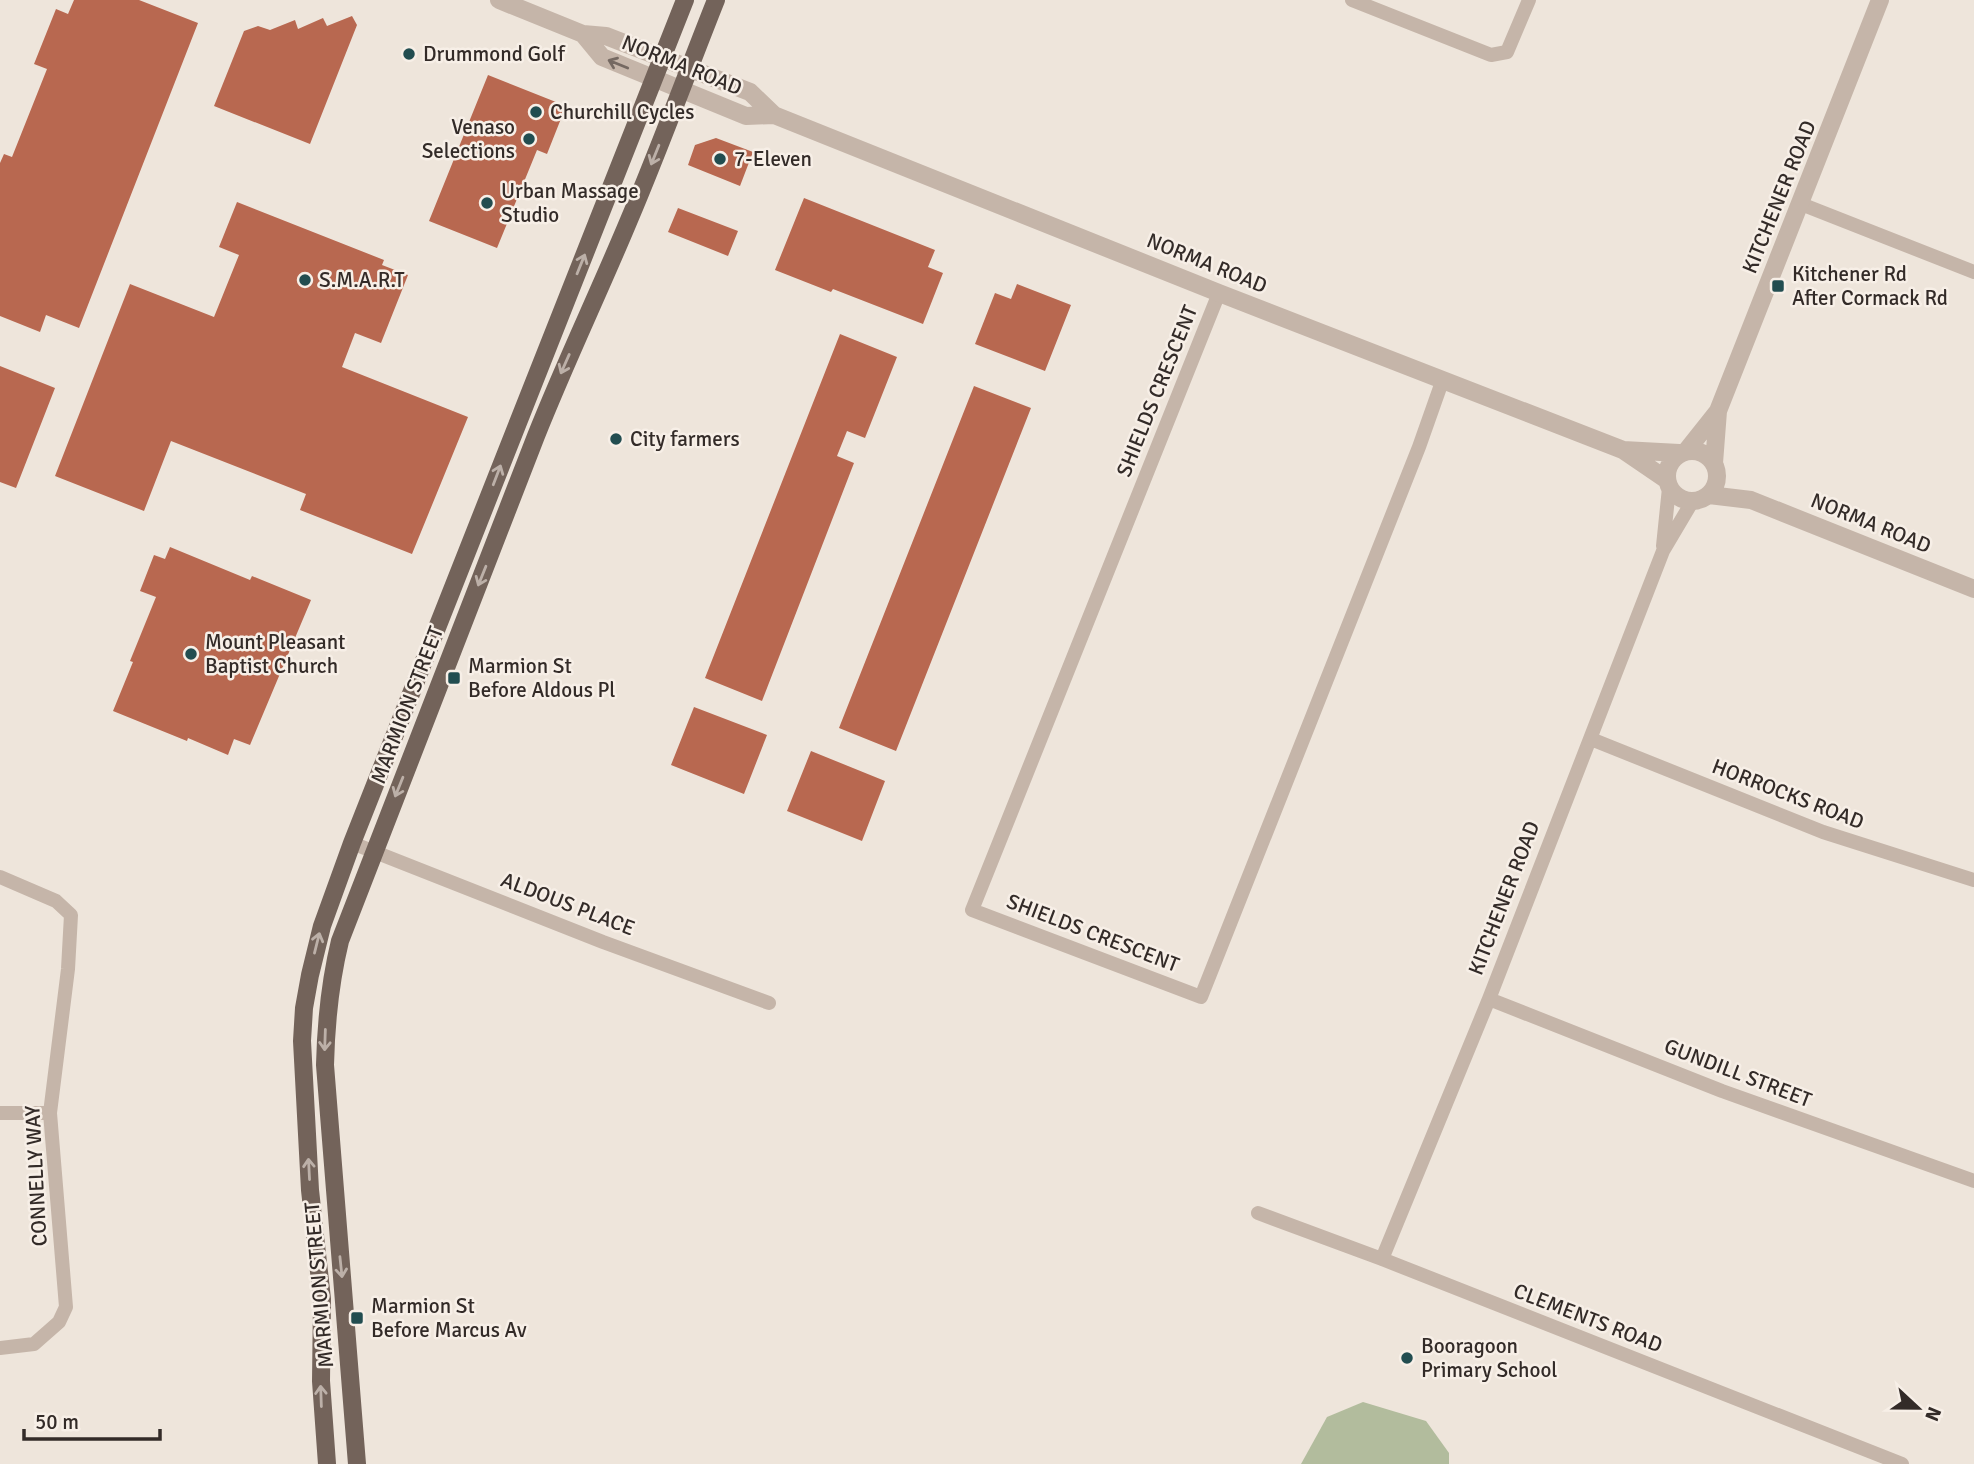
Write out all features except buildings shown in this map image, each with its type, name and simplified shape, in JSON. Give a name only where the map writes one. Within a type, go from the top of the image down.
[{"type":"main road","name":"MARMION STREET","points":[[327,1464],[321,1381],[322,1299],[310,1190],[302,1041],[310,975],[322,926],[352,843],[685,0]]},
{"type":"main road","name":"MARMION STREET","points":[[357,1464],[325,1065],[331,978],[340,941],[545,412],[629,220],[716,0]]},
{"type":"street","name":"NORMA ROAD","points":[[499,0],[583,34],[606,36],[750,92],[774,115],[1219,293],[1623,450],[1668,484]]},
{"type":"street","points":[[1352,0],[1491,55],[1507,52],[1529,0]]},
{"type":"street","name":"KITCHENER ROAD","points":[[1683,452],[1718,411],[1880,0]]},
{"type":"street","name":"NORMA ROAD","points":[[583,34],[602,57],[746,116],[774,115]]},
{"type":"street","points":[[1801,204],[1974,272]]},
{"type":"street","name":"SHIELDS CRESCENT","points":[[1219,293],[972,909],[1201,997],[1414,459],[1443,379]]},
{"type":"street","name":"KITCHENER ROAD","points":[[1716,468],[1718,411]]},
{"type":"street","name":"NORMA ROAD","points":[[1623,450],[1683,452]]},
{"type":"street","points":[[1683,452],[1703,453],[1716,468],[1716,484],[1700,498],[1683,500],[1675,495],[1668,484],[1668,467],[1683,452]]},
{"type":"street","name":"NORMA ROAD","points":[[1716,468],[1751,500]]},
{"type":"street","name":"KITCHENER ROAD","points":[[1663,551],[1668,484]]},
{"type":"street","name":"NORMA ROAD","points":[[1700,498],[1751,500],[1974,589]]},
{"type":"street","name":"KITCHENER ROAD","points":[[1382,1259],[1489,999],[1663,551],[1700,498]]},
{"type":"street","name":"HORROCKS ROAD","points":[[1591,739],[1824,832],[1974,880]]},
{"type":"street","name":"ALDOUS PLACE","points":[[352,843],[603,942],[769,1003]]},
{"type":"street","name":"CONNELLY WAY","points":[[0,877],[56,901],[71,915],[68,969],[50,1113],[66,1307],[59,1322],[34,1344],[0,1348]]},
{"type":"street","name":"GUNDILL STREET","points":[[1489,999],[1722,1091],[1974,1181]]},
{"type":"street","points":[[0,1113],[50,1113]]},
{"type":"street","name":"CLEMENTS ROAD","points":[[1258,1213],[1382,1259],[1893,1462]]},
{"type":"green space","points":[[1363,1402],[1426,1421],[1449,1453],[1449,1464],[1301,1464],[1327,1417]]},
{"type":"place","name":"Drummond Golf","points":[[409,54]]},
{"type":"place","name":"Churchill Cycles","points":[[536,112]]},
{"type":"place","name":"Venaso Selections","points":[[529,139]]},
{"type":"place","name":"7-Eleven","points":[[720,159]]},
{"type":"place","name":"Urban Massage Studio","points":[[487,203]]},
{"type":"place","name":"S.M.A.R.T","points":[[305,280]]},
{"type":"place","name":"Kitchener Rd After Cormack Rd","points":[[1778,286]]},
{"type":"place","name":"City farmers","points":[[616,439]]},
{"type":"place","name":"Mount Pleasant Baptist Church","points":[[191,654]]},
{"type":"place","name":"Marmion St Before Aldous Pl","points":[[454,678]]},
{"type":"place","name":"Marmion St Before Marcus Av","points":[[357,1318]]},
{"type":"place","name":"Booragoon Primary School","points":[[1407,1358]]}]
